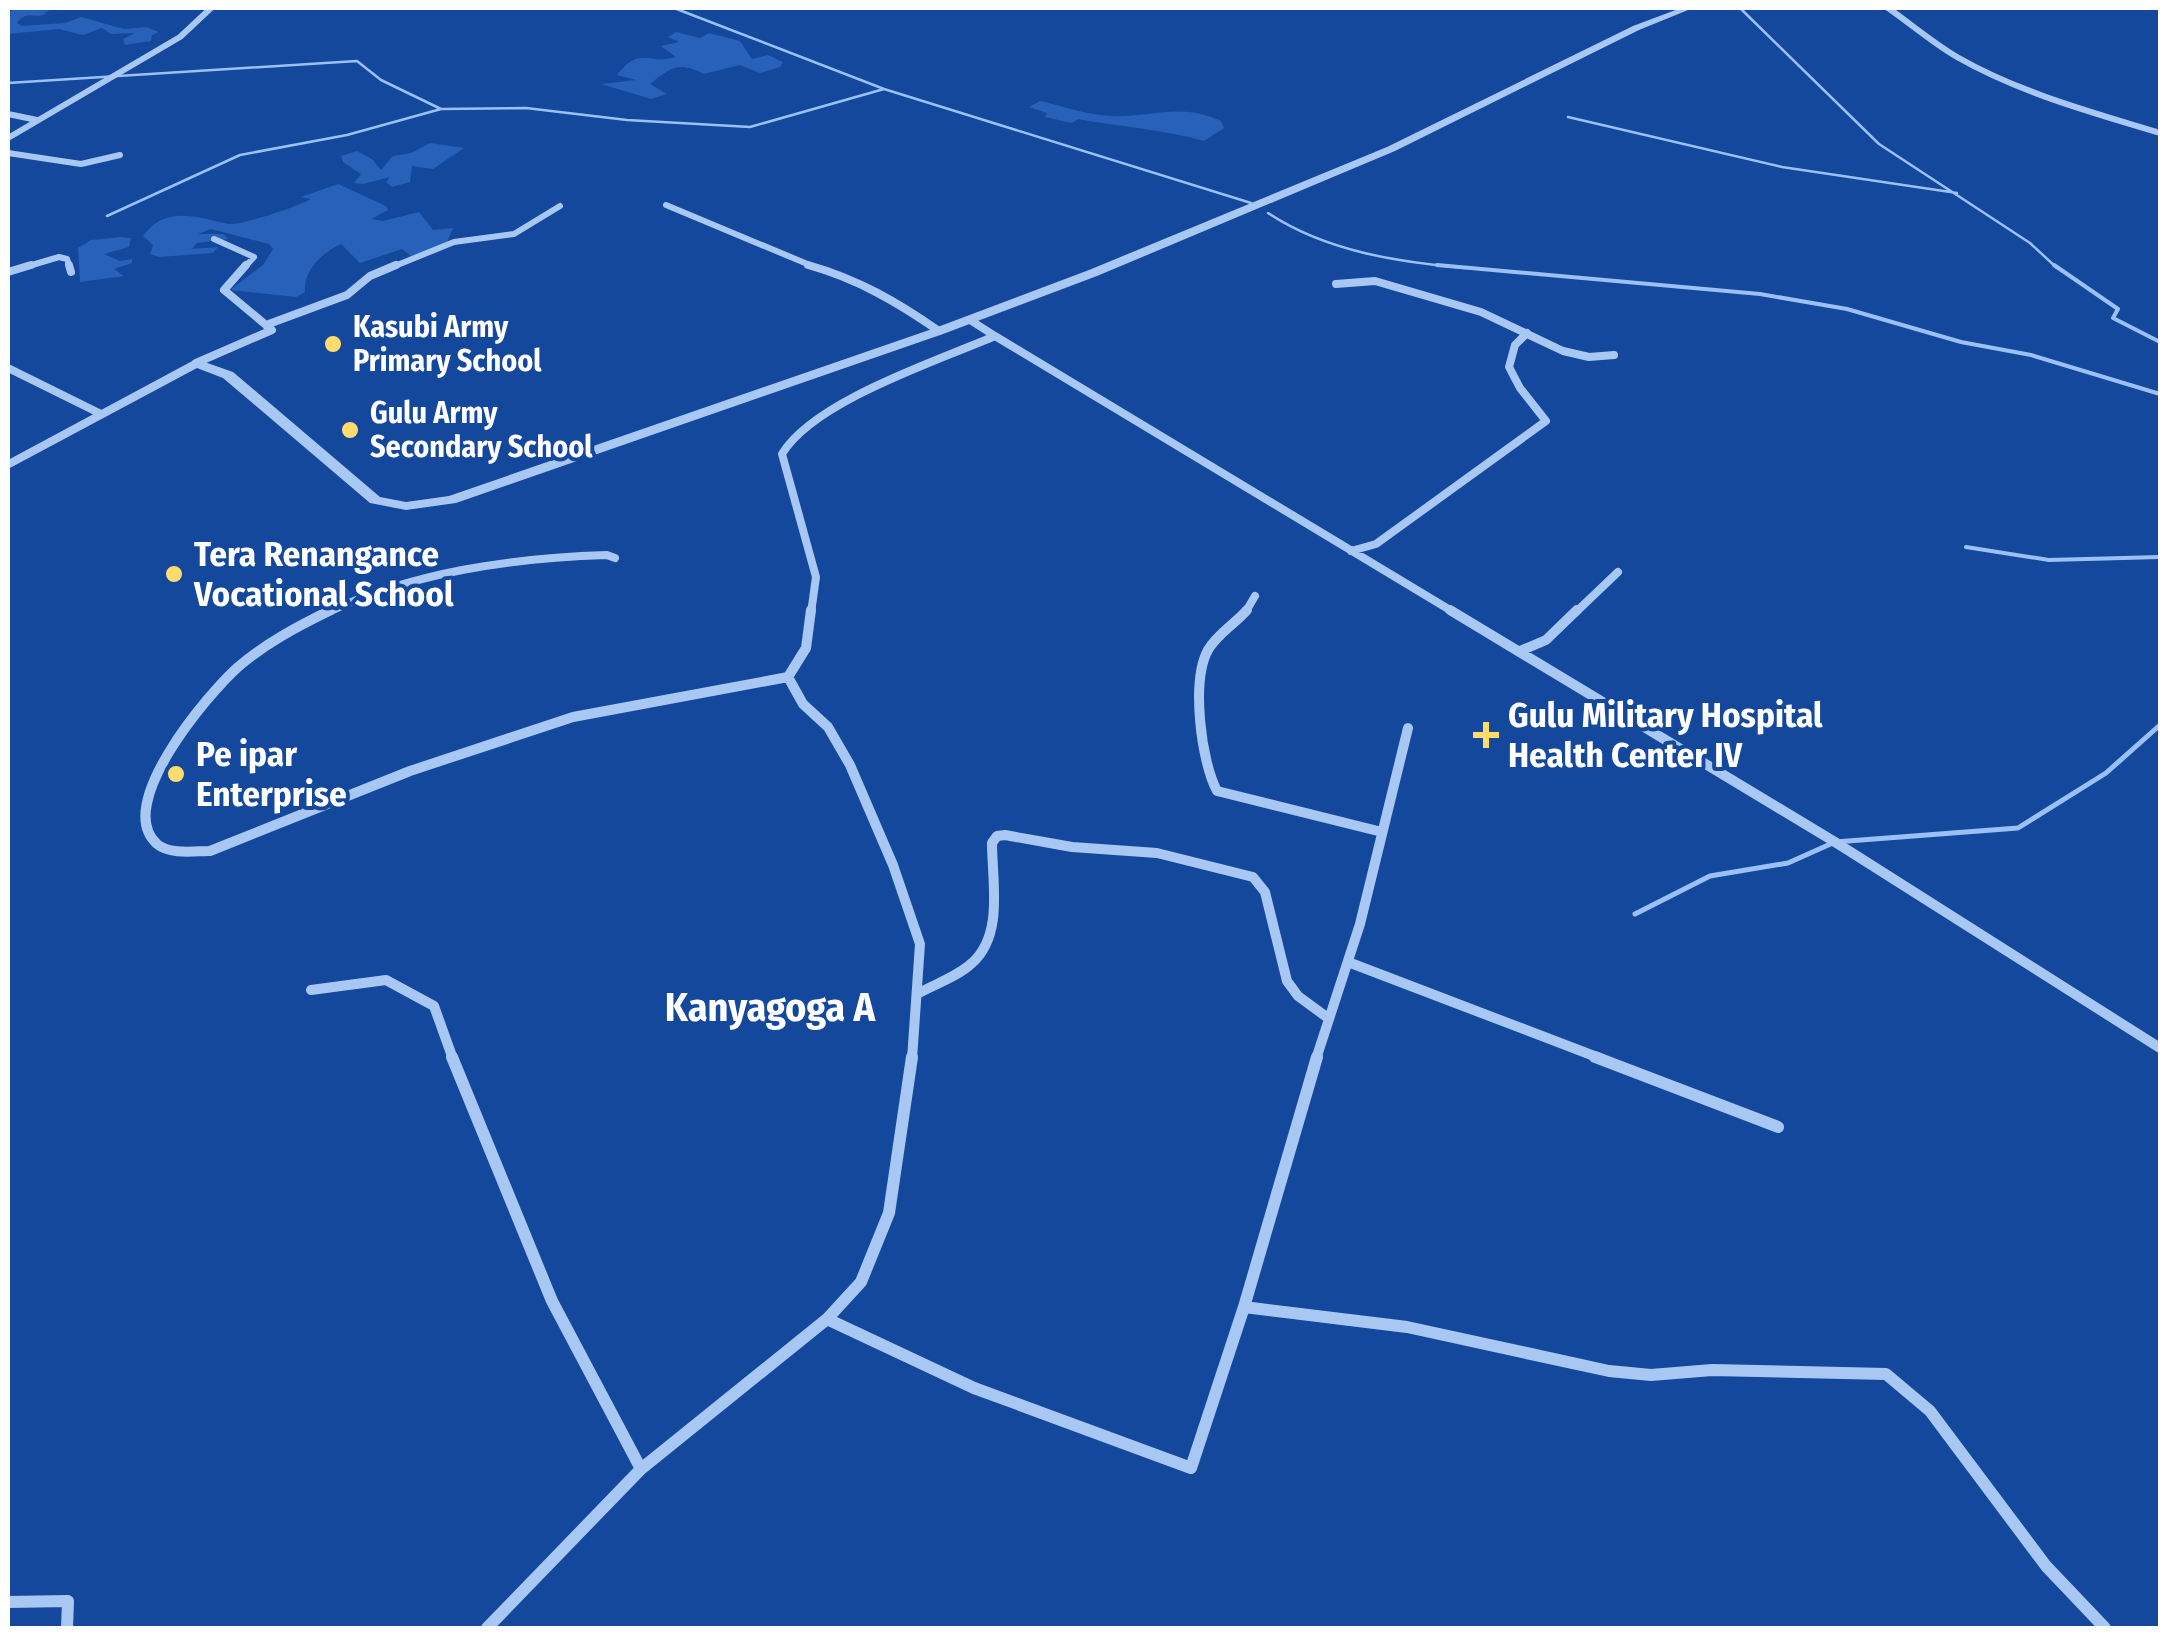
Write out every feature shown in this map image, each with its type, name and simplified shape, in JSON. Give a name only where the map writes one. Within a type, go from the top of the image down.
[{"type":"street","points":[[8,138],[180,36],[211,8]]},
{"type":"street","points":[[196,363],[228,375],[375,500],[406,506],[451,500],[970,320],[1321,179],[1636,28],[1688,8]]},
{"type":"street","points":[[1888,8],[1948,52],[2015,86],[2070,108],[2160,133]]},
{"type":"street","points":[[8,114],[38,120]]},
{"type":"street","points":[[8,153],[80,164],[120,155]]},
{"type":"street","points":[[666,205],[763,243],[807,265],[850,276],[939,331]]},
{"type":"street","points":[[266,325],[347,295],[370,276],[454,242],[514,234],[560,206]]},
{"type":"street","points":[[8,465],[196,363],[272,330],[224,290],[254,258],[214,239]]},
{"type":"street","points":[[8,272],[59,257],[67,259],[72,272]]},
{"type":"street","points":[[1336,284],[1375,282],[1481,312],[1563,351],[1589,357],[1614,356]]},
{"type":"street","points":[[970,320],[1835,842],[2160,1048]]},
{"type":"street","points":[[1350,551],[1376,544],[1546,421],[1522,393],[1507,360],[1508,353],[1527,332]]},
{"type":"street","points":[[615,558],[549,556],[483,567],[396,588],[306,622],[234,671],[180,732],[153,786],[146,828],[156,844],[177,851],[210,850],[410,771],[573,717],[788,677],[806,648],[816,577],[782,454],[786,440],[812,418],[995,336]]},
{"type":"street","points":[[11,371],[101,414]]},
{"type":"street","points":[[1520,651],[1546,640],[1618,572]]},
{"type":"street","points":[[1255,596],[1243,615],[1207,650],[1204,662],[1202,734],[1212,784],[1217,790],[1378,831]]},
{"type":"street","points":[[487,1628],[642,1469],[827,1318],[861,1282],[889,1213],[910,1090],[920,944],[893,864],[828,727],[803,704],[788,677]]},
{"type":"street","points":[[827,1318],[974,1388],[1191,1468],[1244,1308],[1328,1018],[1348,962],[1378,831],[1408,728]]},
{"type":"street","points":[[917,994],[970,965],[987,944],[993,909],[992,843],[1005,834],[1072,848],[1158,853],[1252,877],[1265,892],[1287,982],[1298,996],[1328,1018]]},
{"type":"street","points":[[1348,962],[1778,1127]]},
{"type":"street","points":[[310,990],[386,980],[405,986],[434,1006],[566,1336],[642,1469]]},
{"type":"street","points":[[1244,1308],[1407,1327],[1610,1371],[1651,1375],[1712,1370],[1886,1374],[1900,1382],[1955,1443],[2044,1564],[2104,1628]]},
{"type":"street","points":[[8,1602],[68,1602],[68,1628]]},
{"type":"shaded area","points":[[18,8],[52,8],[43,15],[23,17],[17,23],[22,26],[65,23],[81,17],[124,29],[146,27],[159,32],[152,35],[151,41],[125,45],[123,39],[135,33],[111,34],[102,28],[83,35],[59,29],[8,34],[8,12]]},
{"type":"shaded area","points":[[676,32],[700,38],[709,33],[740,41],[752,59],[768,55],[783,62],[780,67],[760,73],[740,65],[704,74],[676,68],[650,84],[667,94],[651,99],[601,84],[636,80],[617,75],[632,60],[676,57],[661,46],[679,42],[668,37]]},
{"type":"shaded area","points":[[1040,101],[1111,116],[1192,112],[1221,121],[1224,128],[1204,141],[1078,119],[1072,123],[1045,117],[1047,113],[1029,107]]},
{"type":"shaded area","points":[[430,143],[464,148],[433,169],[412,166],[410,182],[392,187],[386,182],[390,177],[354,183],[361,174],[343,162],[341,156],[357,151],[372,159],[381,170],[393,156],[411,153]]},
{"type":"shaded area","points":[[338,184],[386,206],[388,210],[371,219],[383,221],[419,212],[433,230],[453,228],[445,247],[415,259],[402,249],[360,263],[341,244],[315,263],[307,276],[305,292],[296,297],[230,290],[263,265],[273,249],[269,244],[211,229],[198,234],[223,234],[229,239],[197,243],[192,249],[218,247],[213,253],[159,257],[150,254],[153,245],[143,236],[152,226],[172,217],[229,224],[257,219],[305,202],[311,199],[301,197]]},
{"type":"shaded area","points":[[131,238],[129,247],[104,254],[120,261],[132,259],[132,263],[114,269],[124,276],[80,282],[78,248],[91,240]]},
{"type":"waterway","points":[[674,8],[884,89]]},
{"type":"waterway","points":[[1740,8],[1879,144],[1953,192]]},
{"type":"waterway","points":[[8,83],[357,61],[381,80],[441,109]]},
{"type":"waterway","points":[[441,109],[526,108],[627,120],[750,127],[884,89]]},
{"type":"waterway","points":[[884,89],[1251,203]]},
{"type":"waterway","points":[[107,216],[240,155],[347,135],[441,109]]},
{"type":"waterway","points":[[1568,117],[1782,167],[1953,192]]},
{"type":"waterway","points":[[1953,192],[1957,193]]},
{"type":"waterway","points":[[1953,192],[2030,243],[2057,268]]},
{"type":"waterway","points":[[1268,213],[1337,246],[1448,266]]},
{"type":"waterway","points":[[1437,265],[1448,266]]},
{"type":"waterway","points":[[2054,265],[2118,309],[2113,318],[2160,342]]},
{"type":"waterway","points":[[1448,266],[1760,294],[1847,309],[1961,342],[2031,355],[2160,394]]},
{"type":"waterway","points":[[1448,266],[1465,268]]},
{"type":"waterway","points":[[1966,547],[2049,560],[2160,557]]},
{"type":"waterway","points":[[1635,914],[1710,876],[1788,863],[1835,842],[2018,828],[2106,773],[2160,725]]},
{"type":"place","name":"Kasubi Army Primary School","points":[[333,344]]},
{"type":"place","name":"Gulu Army Secondary School","points":[[350,430]]},
{"type":"place","name":"Tera Renangance Vocational School","points":[[174,574]]},
{"type":"place","name":"Gulu Military Hospital Health Center IV","points":[[1486,735]]},
{"type":"place","name":"Pe ipar Enterprise","points":[[176,774]]},
{"type":"district","name":"Kanyagoga A","points":[[770,1008]]}]
